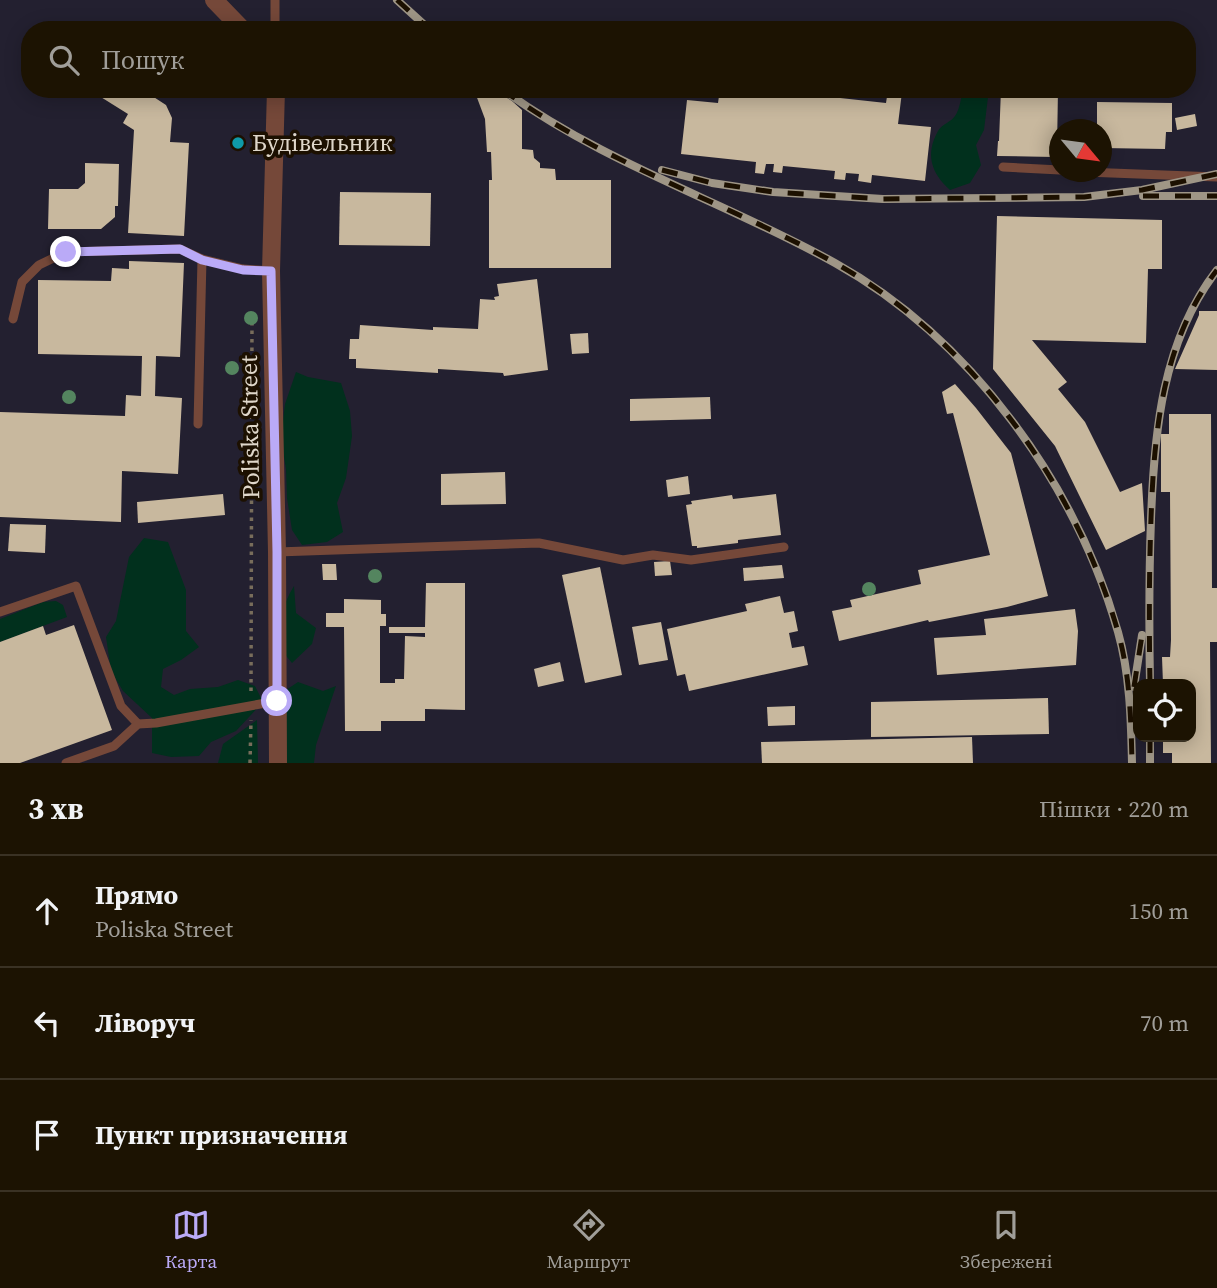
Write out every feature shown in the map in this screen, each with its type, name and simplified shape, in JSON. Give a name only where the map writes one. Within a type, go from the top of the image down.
[{"type":"street","points":[[214,0],[234,21]]},
{"type":"street","name":"Poliska Street","points":[[276,98],[271,271],[278,763]]},
{"type":"lane","points":[[275,0],[275,21]]},
{"type":"lane","points":[[1003,167],[1049,169]]},
{"type":"lane","points":[[1112,173],[1217,177]]},
{"type":"lane","points":[[13,319],[22,282],[39,265],[66,252],[180,249],[202,260],[243,270],[271,271]]},
{"type":"lane","points":[[198,424],[202,260]]},
{"type":"lane","points":[[277,552],[540,543],[623,560],[653,555],[691,560],[784,547]]},
{"type":"lane","points":[[0,612],[76,586],[121,706],[138,724]]},
{"type":"lane","points":[[66,763],[114,746],[138,724],[277,701]]},
{"type":"path","points":[[250,763],[252,310]]},
{"type":"shaded area","points":[[0,0],[1217,0],[1217,763],[0,763]]},
{"type":"green space","points":[[961,98],[988,98],[984,130],[976,145],[981,165],[970,183],[950,190],[934,170],[931,155],[934,139],[940,129],[957,113]]},
{"type":"green space","points":[[296,372],[341,383],[350,411],[352,436],[346,478],[337,503],[343,532],[327,542],[302,545],[292,530],[281,438],[285,404]]},
{"type":"green space","points":[[144,538],[168,542],[186,590],[186,631],[199,647],[163,669],[161,687],[174,695],[190,689],[218,687],[238,680],[255,686],[263,702],[236,731],[211,742],[199,756],[171,757],[152,753],[152,718],[123,691],[111,671],[106,637],[116,621],[129,557]]},
{"type":"green space","points":[[294,586],[296,613],[316,628],[312,644],[292,663],[278,646],[284,607]]},
{"type":"green space","points":[[56,601],[63,605],[67,617],[0,642],[0,619],[43,602]]},
{"type":"green space","points":[[298,682],[323,691],[336,686],[316,745],[314,763],[274,763],[280,694]]},
{"type":"green space","points":[[257,720],[258,763],[218,763],[223,744]]},
{"type":"building","points":[[102,98],[155,98],[166,105],[172,118],[170,142],[189,143],[184,236],[128,233],[134,130],[123,123],[128,114]]},
{"type":"building","points":[[477,98],[507,98],[522,110],[522,149],[533,150],[540,168],[555,169],[556,180],[611,180],[611,268],[489,268],[489,180],[492,180],[491,152],[487,152],[485,119]]},
{"type":"building","points":[[719,98],[840,98],[886,103],[887,98],[901,98],[898,124],[931,127],[925,181],[872,175],[871,183],[858,181],[859,174],[846,173],[845,180],[834,179],[835,171],[783,166],[782,173],[773,172],[774,164],[766,164],[764,174],[755,173],[756,162],[681,154],[687,100],[718,103]]},
{"type":"building","points":[[1001,98],[1058,98],[1058,119],[1049,119],[1049,157],[997,156]]},
{"type":"building","points":[[1097,102],[1172,103],[1172,132],[1166,132],[1165,149],[1112,148],[1112,119],[1097,119]]},
{"type":"building","points":[[1195,114],[1197,126],[1177,130],[1175,118]]},
{"type":"building","points":[[85,163],[119,164],[118,206],[115,206],[115,217],[101,229],[48,229],[49,189],[78,189],[85,183]]},
{"type":"building","points":[[340,192],[431,193],[430,246],[339,245]]},
{"type":"building","points":[[997,216],[1162,220],[1162,269],[1148,269],[1146,343],[1032,340],[1067,382],[1058,389],[1085,422],[1120,492],[1142,483],[1145,531],[1106,550],[1055,446],[993,369]]},
{"type":"building","points":[[129,261],[184,263],[180,357],[156,356],[155,396],[182,398],[178,474],[122,471],[121,522],[0,517],[0,412],[125,416],[126,395],[141,396],[142,356],[38,354],[38,280],[111,281],[112,268],[129,269]]},
{"type":"building","points":[[537,279],[548,370],[504,376],[503,373],[438,369],[438,373],[356,368],[356,359],[349,359],[350,339],[359,339],[360,325],[433,330],[433,327],[478,329],[480,299],[495,300],[494,297],[499,296],[497,284]]},
{"type":"building","points":[[1199,311],[1217,311],[1217,370],[1175,369],[1199,315]]},
{"type":"building","points":[[588,333],[589,353],[572,354],[570,334]]},
{"type":"building","points":[[955,384],[1011,453],[1048,596],[1007,607],[929,622],[928,620],[839,641],[832,611],[852,607],[850,600],[921,584],[918,570],[990,555],[953,413],[947,414],[942,392]]},
{"type":"building","points":[[710,397],[711,419],[630,421],[630,399]]},
{"type":"building","points":[[1169,414],[1211,414],[1212,588],[1217,588],[1217,642],[1210,642],[1211,763],[1172,763],[1172,753],[1163,753],[1163,742],[1196,742],[1196,679],[1163,679],[1162,657],[1170,657],[1171,640],[1170,492],[1161,492],[1161,434],[1169,434]]},
{"type":"building","points":[[505,472],[506,504],[441,505],[441,474]]},
{"type":"building","points":[[688,476],[690,494],[668,497],[666,480]]},
{"type":"building","points":[[223,494],[225,515],[138,523],[137,502]]},
{"type":"building","points":[[776,494],[781,535],[738,540],[738,543],[697,548],[692,546],[686,505],[692,504],[691,501],[732,495],[733,499]]},
{"type":"building","points":[[10,524],[46,525],[45,553],[8,551]]},
{"type":"building","points":[[670,561],[672,575],[655,576],[654,562]]},
{"type":"building","points":[[322,564],[336,564],[337,580],[323,580]]},
{"type":"building","points":[[782,565],[784,578],[744,581],[743,568]]},
{"type":"building","points":[[600,567],[622,675],[585,683],[562,575]]},
{"type":"building","points":[[426,583],[465,583],[465,710],[425,709],[425,721],[381,721],[381,731],[345,731],[344,627],[326,627],[326,613],[344,613],[344,599],[381,600],[381,614],[386,614],[386,626],[380,626],[380,683],[395,683],[395,679],[404,679],[405,636],[425,637],[425,633],[389,633],[389,627],[425,627]]},
{"type":"building","points":[[780,596],[784,613],[794,611],[798,631],[789,633],[792,648],[804,646],[808,665],[689,691],[685,674],[677,676],[667,629],[747,611],[745,604]]},
{"type":"building","points":[[1075,609],[1078,631],[1076,665],[937,675],[934,638],[986,635],[984,619]]},
{"type":"building","points":[[661,622],[668,660],[639,665],[632,627]]},
{"type":"building","points":[[74,625],[112,730],[20,763],[0,763],[0,642],[43,626],[46,635]]},
{"type":"building","points":[[560,662],[564,681],[538,687],[534,669]]},
{"type":"building","points":[[1048,698],[1049,734],[871,737],[871,702]]},
{"type":"building","points":[[795,706],[795,725],[768,726],[767,707]]},
{"type":"building","points":[[972,737],[973,763],[762,763],[761,742]]},
{"type":"railway","points":[[397,0],[420,21]]},
{"type":"railway","points":[[515,98],[541,116],[623,161],[835,263],[884,294],[930,331],[973,374],[1011,420],[1046,470],[1075,522],[1099,577],[1118,632],[1125,664],[1132,763]]},
{"type":"railway","points":[[662,170],[712,183],[773,192],[883,199],[1084,197],[1142,190],[1217,174]]},
{"type":"railway","points":[[1143,196],[1217,196]]},
{"type":"railway","points":[[1150,679],[1151,519],[1155,454],[1164,389],[1184,327],[1198,298],[1217,270]]},
{"type":"railway","points":[[1135,679],[1142,635]]},
{"type":"railway","points":[[1150,742],[1150,763]]},
{"type":"place","name":"Будівельник","points":[[238,143]]},
{"type":"route","points":[[66,252],[180,249],[202,260],[243,270],[271,271],[277,701]]}]
